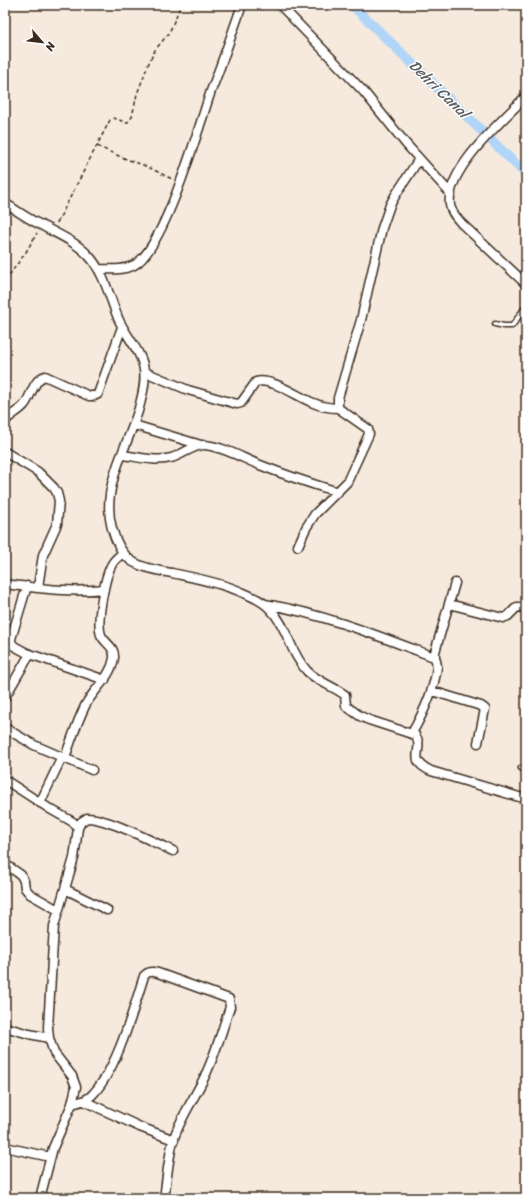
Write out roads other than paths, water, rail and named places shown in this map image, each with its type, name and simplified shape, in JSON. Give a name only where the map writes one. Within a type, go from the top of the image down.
[{"type":"street","points":[[98,269],[125,268],[135,265],[145,255],[162,227],[180,183],[242,5]]},
{"type":"street","points":[[280,5],[364,92],[419,159],[451,194]]},
{"type":"street","points":[[526,96],[485,138],[460,170],[451,194],[450,204],[453,213],[461,223],[526,284]]},
{"type":"street","points":[[338,408],[337,404],[341,386],[361,320],[386,215],[395,196],[419,159]]},
{"type":"street","points":[[5,203],[41,226],[68,240],[83,250],[93,261],[98,269],[122,327],[140,357],[145,372],[142,396],[134,425],[111,485],[109,508],[113,529],[119,547],[123,553],[129,559],[144,567],[217,583],[237,590],[264,604],[306,612],[434,657]]},
{"type":"street","points":[[5,421],[13,413],[23,407],[38,381],[45,376],[89,396],[98,394],[122,327]]},
{"type":"street","points":[[145,372],[188,390],[237,404],[241,403],[256,382],[260,380],[273,384],[320,406],[338,408],[368,429],[369,434],[347,482],[313,518],[306,528],[298,546]]},
{"type":"street","points":[[134,425],[222,450],[277,472],[338,492]]},
{"type":"street","points":[[122,455],[169,459],[178,456],[198,445],[201,445]]},
{"type":"street","points":[[5,452],[38,472],[57,493],[59,507],[57,524],[43,555],[38,587]]},
{"type":"street","points":[[40,803],[64,758],[86,705],[112,667],[114,656],[112,647],[104,640],[100,630],[100,617],[104,588],[108,574],[113,562],[123,553]]},
{"type":"street","points":[[412,733],[425,709],[432,691],[437,667],[434,657],[455,583]]},
{"type":"street","points":[[5,584],[76,590],[104,588]]},
{"type":"street","points":[[27,586],[11,639],[14,646],[30,654],[104,680]]},
{"type":"street","points":[[264,604],[276,616],[300,663],[314,678],[346,695],[346,706],[360,716],[412,733],[418,738],[418,762],[424,768],[526,799]]},
{"type":"street","points":[[449,604],[503,618],[508,616],[518,607],[526,608]]},
{"type":"street","points":[[5,697],[30,654]]},
{"type":"street","points":[[432,691],[481,706],[485,709],[478,743]]},
{"type":"street","points":[[5,728],[24,741],[92,770]]},
{"type":"street","points":[[5,780],[73,822],[78,828]]},
{"type":"street","points":[[40,1198],[50,1157],[72,1104],[76,1086],[75,1082],[54,1053],[49,1038],[48,1019],[54,926],[75,852],[78,828],[87,818],[95,819],[173,851]]},
{"type":"street","points":[[5,864],[21,875],[25,888],[30,894],[58,910]]},
{"type":"street","points":[[65,889],[107,910]]},
{"type":"street","points":[[72,1104],[84,1101],[97,1090],[115,1059],[131,1018],[144,976],[147,972],[158,973],[227,997],[230,1002],[230,1007],[210,1066],[182,1120],[174,1140],[169,1160],[164,1198]]},
{"type":"street","points":[[5,1027],[49,1038]]},
{"type":"street","points":[[84,1101],[140,1127],[174,1140]]},
{"type":"street","points":[[5,1148],[50,1157]]},
{"type":"lane","points":[[495,324],[512,326],[526,306]]},
{"type":"waterway","name":"Dehri Canal","points":[[352,5],[526,174]]}]
